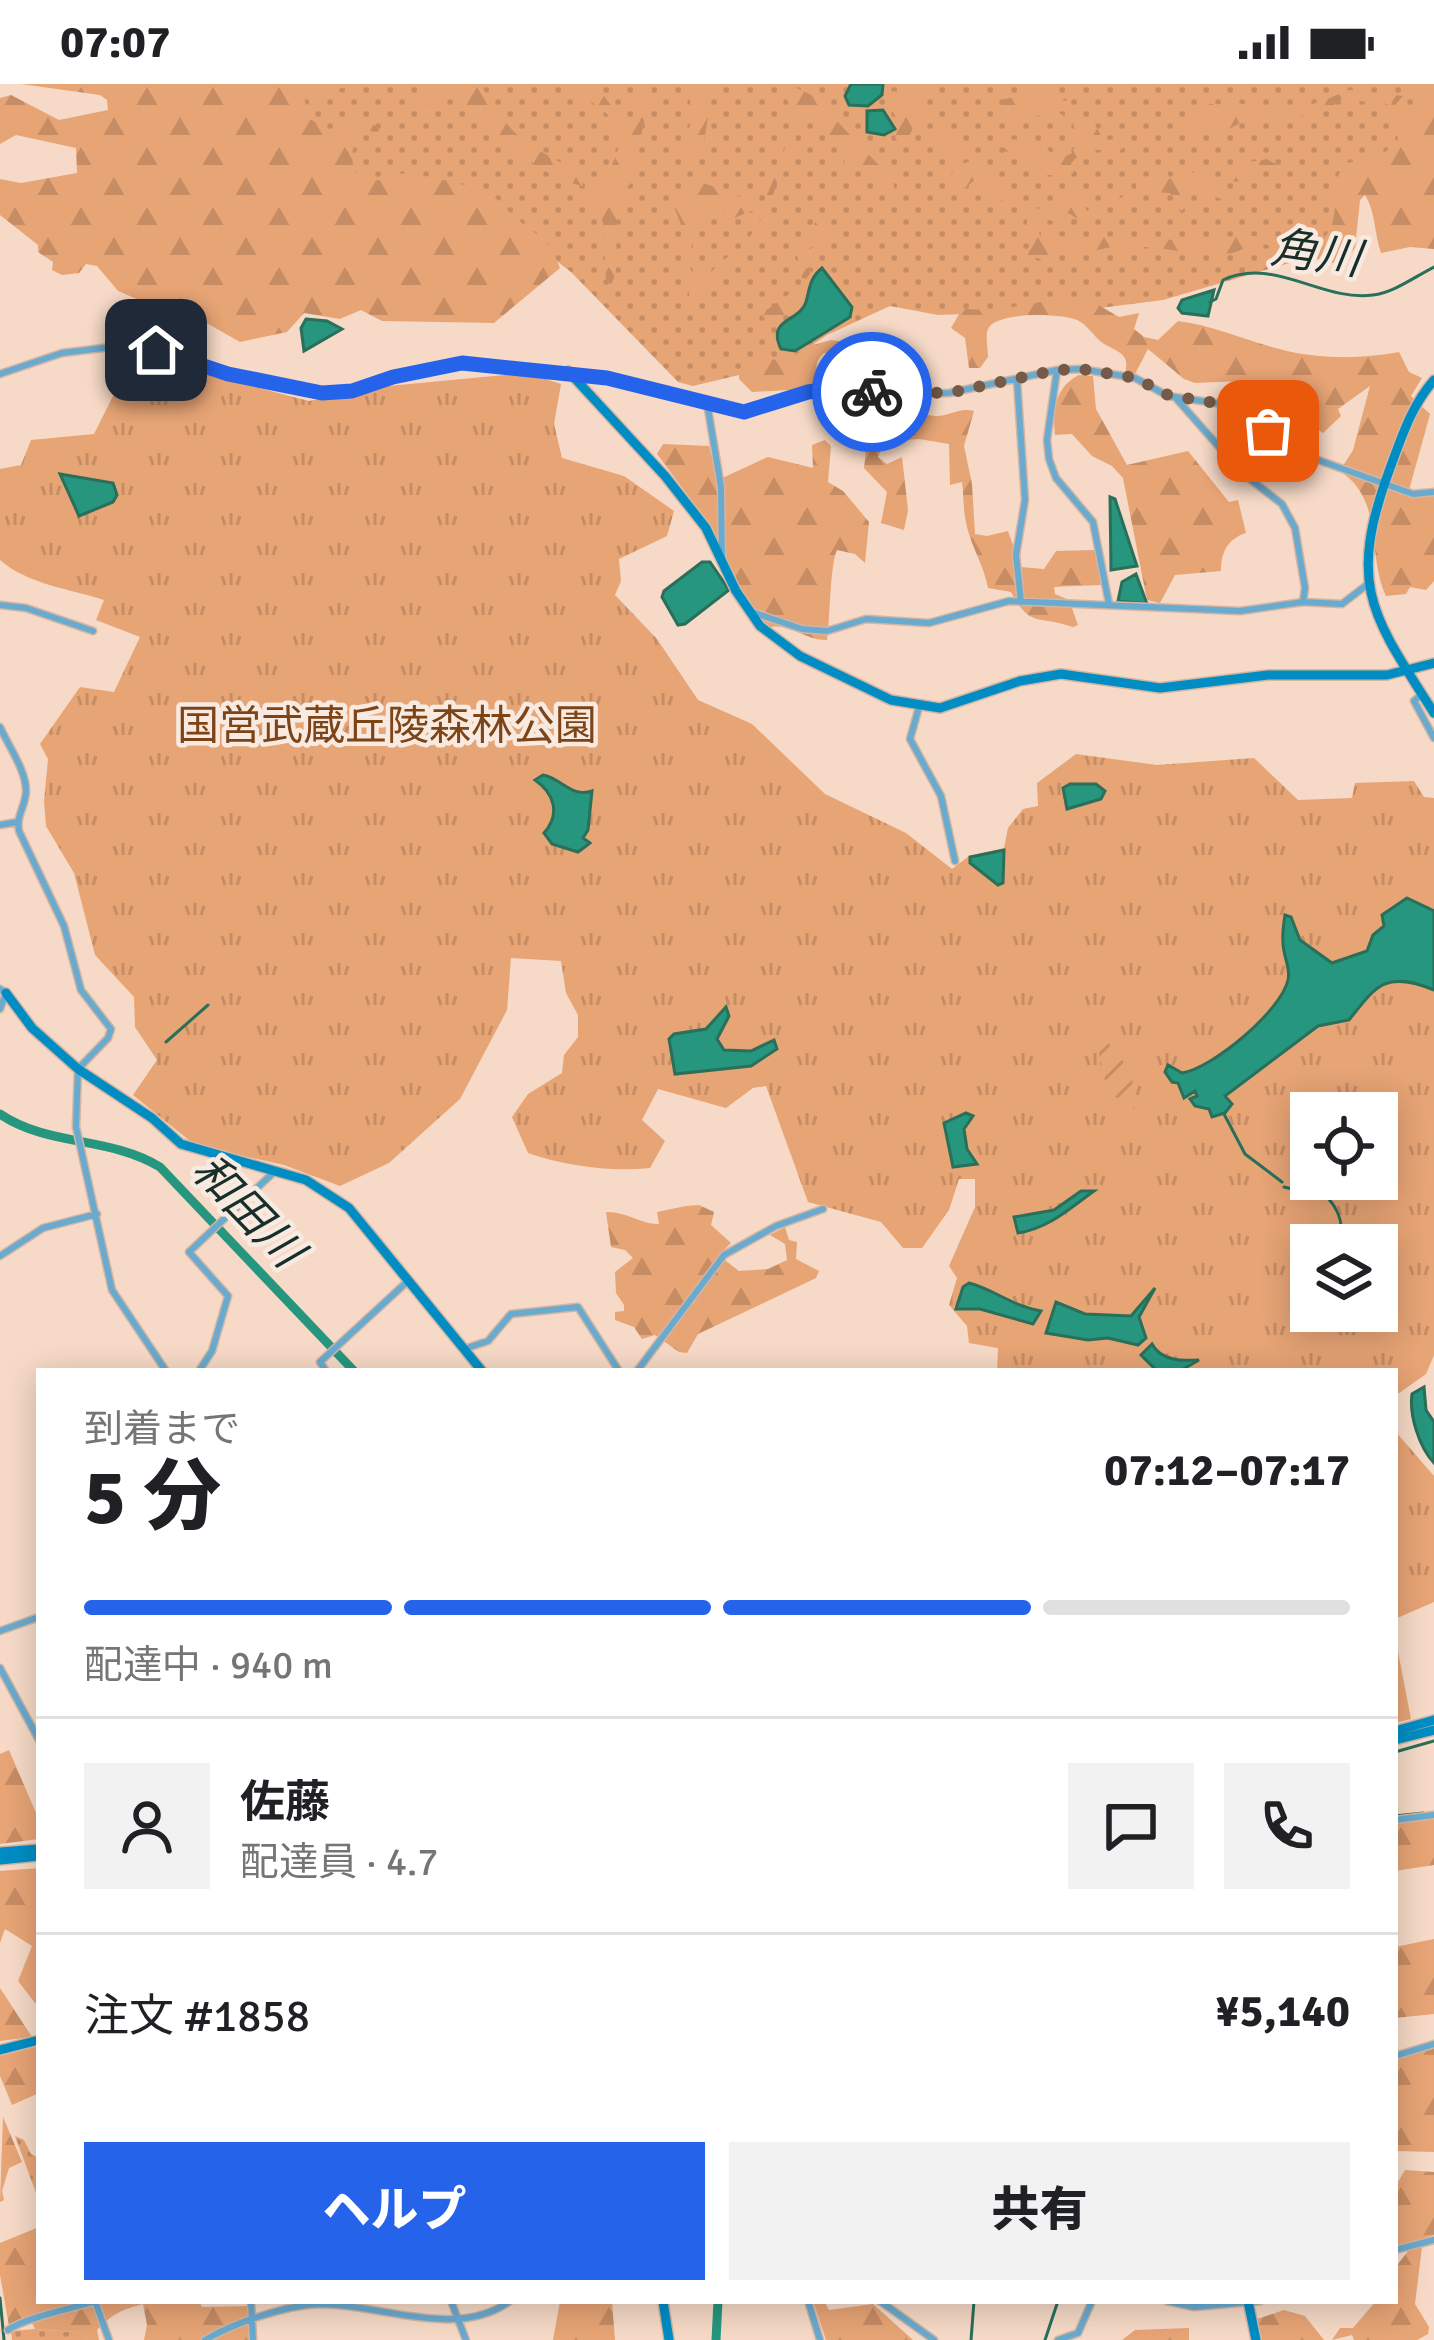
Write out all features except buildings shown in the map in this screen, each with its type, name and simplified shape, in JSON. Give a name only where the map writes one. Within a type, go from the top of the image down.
[{"type":"street","points":[[0,374],[62,353],[118,346],[156,350],[228,374],[322,393],[352,391],[462,363],[568,371],[744,412],[829,389],[920,395],[1081,369],[1136,378],[1175,397],[1234,406],[1318,460],[1413,494],[1434,492]]},
{"type":"street","points":[[1057,370],[1047,440],[1049,459],[1056,478],[1093,522],[1109,604]]},
{"type":"street","points":[[568,371],[706,528],[722,563],[774,640],[891,700],[919,707],[956,705],[1020,681],[1061,674],[1160,688],[1268,675],[1372,676],[1434,663]]},
{"type":"street","points":[[1017,380],[1025,500],[1016,555],[1021,602]]},
{"type":"street","points":[[1434,380],[1418,400],[1368,538],[1368,584],[1385,634],[1434,713]]},
{"type":"street","points":[[1175,397],[1242,473],[1282,504],[1295,528],[1303,602]]},
{"type":"street","points":[[707,403],[721,487],[722,563]]},
{"type":"street","points":[[752,612],[802,629],[827,631],[866,619],[929,623],[1000,602],[1240,611],[1303,602],[1342,604],[1368,584]]},
{"type":"street","points":[[0,604],[93,631]]},
{"type":"street","points":[[1422,694],[1414,701],[1434,738]]},
{"type":"street","points":[[919,707],[910,739],[941,796],[955,861]]},
{"type":"street","points":[[0,727],[25,783],[17,822],[64,926],[81,990],[111,1029],[78,1069],[76,1127],[112,1290],[164,1368]]},
{"type":"street","points":[[0,825],[17,822]]},
{"type":"street","points":[[3,991],[32,1028],[78,1069],[152,1118],[181,1144],[315,1184],[349,1208],[480,1368]]},
{"type":"street","points":[[0,1010],[3,991]]},
{"type":"street","points":[[202,1368],[212,1351],[228,1296],[189,1252],[276,1170]]},
{"type":"street","points":[[639,1368],[724,1255],[776,1226],[823,1209]]},
{"type":"street","points":[[0,1256],[43,1228],[97,1214]]},
{"type":"street","points":[[324,1368],[320,1362],[410,1280]]},
{"type":"street","points":[[464,1349],[488,1341],[511,1314],[578,1307],[617,1368]]},
{"type":"street","points":[[644,1362],[649,1368]]},
{"type":"street","points":[[0,1630],[36,1618]]},
{"type":"street","points":[[0,1668],[36,1734]]},
{"type":"street","points":[[1398,1730],[1434,1720]]},
{"type":"street","points":[[1398,1739],[1434,1730]]},
{"type":"street","points":[[1398,1820],[1434,1815]]},
{"type":"street","points":[[0,1856],[36,1853]]},
{"type":"street","points":[[0,2050],[36,2042]]},
{"type":"street","points":[[1398,2055],[1434,2044]]},
{"type":"street","points":[[1398,2249],[1434,2240]]},
{"type":"street","points":[[8,2330],[20,2322],[85,2304]]},
{"type":"street","points":[[97,2304],[111,2340]]},
{"type":"street","points":[[251,2304],[253,2340]]},
{"type":"street","points":[[205,2340],[250,2320],[321,2304],[458,2320],[490,2314],[505,2304]]},
{"type":"street","points":[[452,2304],[466,2340]]},
{"type":"street","points":[[663,2304],[668,2340]]},
{"type":"street","points":[[809,2304],[820,2340]]},
{"type":"street","points":[[884,2304],[934,2340]]},
{"type":"street","points":[[1058,2340],[1078,2333],[1091,2304]]},
{"type":"street","points":[[1180,2304],[1229,2304]]},
{"type":"street","points":[[1252,2304],[1256,2340]]},
{"type":"green space","points":[[21,84],[357,84],[304,98],[310,119],[335,134],[353,123],[380,126],[378,132],[358,130],[352,157],[361,178],[380,180],[381,173],[406,174],[480,190],[545,241],[560,268],[494,323],[382,321],[361,310],[340,319],[304,313],[287,332],[240,342],[175,305],[146,303],[118,291],[97,266],[86,264],[79,273],[62,275],[52,270],[53,262],[38,252],[38,245],[0,215],[0,179],[21,183],[77,173],[76,148],[16,135],[0,144],[0,98],[11,95],[59,120],[108,110],[107,100],[100,95]]},
{"type":"green space","points":[[335,84],[1424,84],[1409,146],[1362,182],[1320,254],[1163,300],[1092,309],[938,315],[890,306],[827,335],[785,364],[693,386],[678,382],[571,272],[499,217],[370,192],[306,124],[295,93]]},
{"type":"green space","points":[[426,84],[481,84],[515,132],[567,167],[583,186],[528,159],[448,97],[422,106],[419,95]]},
{"type":"green space","points":[[569,84],[595,84],[621,125],[629,128],[640,114],[634,84],[653,84],[637,152],[632,155],[636,177],[619,205],[617,262],[611,284],[606,281],[603,222],[585,198],[601,191],[615,157],[618,148],[609,140],[613,119]]},
{"type":"green space","points":[[687,84],[706,84],[709,112],[702,153],[685,161],[680,153],[691,119]]},
{"type":"green space","points":[[781,84],[828,104],[832,116],[893,180],[895,193],[854,167],[842,176],[846,151],[837,136],[830,135],[824,119],[804,109],[796,126],[795,156],[783,165],[772,198],[765,199],[789,126]]},
{"type":"green space","points":[[920,84],[926,117],[916,120],[909,137],[895,138],[899,124],[885,95],[894,91],[912,102],[916,98],[913,89]]},
{"type":"green space","points":[[1015,84],[1034,84],[1068,100],[1059,102],[1054,110],[1064,116],[1063,127],[1045,115],[1016,119],[1001,107],[1001,100],[1020,96],[1022,91]]},
{"type":"green space","points":[[1416,84],[1434,84],[1434,249],[1410,247],[1381,253],[1365,195],[1360,200],[1355,248],[1343,262],[1323,264],[1309,252],[1330,229],[1339,174],[1346,163],[1378,158],[1398,141],[1396,129],[1383,118],[1386,110],[1411,109],[1418,98]]},
{"type":"green space","points":[[1348,90],[1403,96],[1395,105],[1342,99],[1330,108],[1296,118],[1244,121],[1223,132],[1188,129],[1191,116],[1210,104],[1233,101],[1263,109],[1292,109]]},
{"type":"green space","points":[[1076,120],[1095,125],[1104,141],[1113,139],[1125,146],[1112,157],[1104,150],[1085,150],[1071,163],[1073,173],[1062,175],[1044,174],[1005,151],[1007,139],[1022,140],[1028,146],[1043,146],[1059,159],[1072,153],[1078,139]]},
{"type":"green space","points":[[934,122],[948,135],[957,132],[962,137],[957,158],[952,160],[941,147]]},
{"type":"green space","points":[[977,159],[987,164],[994,183],[1017,194],[1019,200],[1011,204],[981,192],[976,179],[965,188],[950,177],[956,166]]},
{"type":"green space","points":[[1267,159],[1277,165],[1252,169],[1244,181],[1227,182],[1223,199],[1187,191],[1181,211],[1170,193],[1147,192],[1131,206],[1118,199],[1136,190],[1136,175],[1153,178],[1167,172],[1170,179],[1177,177],[1181,182],[1196,170],[1199,182],[1210,184],[1237,164]]},
{"type":"green space","points":[[698,181],[757,203],[754,210],[729,220],[722,208],[713,208],[693,231],[690,268],[698,280],[743,247],[763,217],[766,221],[744,255],[689,304],[684,233],[674,206],[683,204]]},
{"type":"green space","points":[[1070,181],[1087,211],[1100,200],[1109,205],[1093,219],[1068,213],[1061,223],[1036,221],[1040,236],[1072,238],[1082,243],[1080,251],[1059,248],[1040,259],[1024,254],[1034,240],[1027,232],[1027,208],[1051,209],[1065,200]]},
{"type":"green space","points":[[825,215],[826,237],[806,251],[805,266],[811,272],[802,278],[797,256],[819,216]]},
{"type":"green space","points":[[1102,236],[1177,240],[1182,245],[1201,242],[1203,248],[1146,247],[1128,252],[1116,246],[1092,251],[1091,243]]},
{"type":"green space","points":[[1264,236],[1291,242],[1279,247],[1250,242],[1236,252],[1207,253],[1223,237]]},
{"type":"green space","points":[[795,290],[805,306],[800,313],[763,318],[765,311]]},
{"type":"green space","points":[[1064,298],[1095,303],[1119,317],[1139,313],[1134,329],[1158,340],[1178,321],[1300,354],[1343,357],[1399,352],[1409,372],[1422,378],[1411,396],[1430,414],[1408,494],[1434,496],[1434,581],[1426,590],[1410,587],[1406,594],[1386,596],[1369,512],[1354,483],[1340,471],[1353,450],[1370,386],[1338,409],[1341,416],[1323,433],[1243,381],[1195,383],[1148,349],[1134,376],[1125,374],[1121,353],[1082,323],[1046,315],[994,323],[987,332],[988,357],[980,368],[969,368],[965,338],[951,328],[962,309],[996,310]]},
{"type":"green space","points":[[831,340],[846,342],[844,352],[821,356],[818,378],[845,381],[843,387],[752,392],[739,379],[739,374],[769,359],[786,361],[809,346]]},
{"type":"green space","name":"国営武蔵丘陵森林公園","points":[[151,360],[309,401],[388,386],[527,373],[561,384],[554,424],[562,458],[624,476],[674,511],[667,536],[619,559],[621,581],[615,595],[657,639],[698,700],[752,724],[825,794],[906,833],[952,869],[969,856],[1004,848],[1008,828],[1023,809],[1038,806],[1037,783],[1076,754],[1157,765],[1254,758],[1298,800],[1352,798],[1355,783],[1414,781],[1424,797],[1434,798],[1434,1355],[1426,1374],[1398,1394],[1398,1368],[997,1368],[998,1348],[969,1343],[967,1326],[949,1305],[957,1278],[949,1266],[975,1207],[975,1179],[959,1179],[949,1210],[922,1248],[903,1248],[881,1222],[808,1202],[766,1086],[753,1088],[726,1108],[658,1089],[642,1120],[665,1141],[650,1168],[588,1167],[528,1153],[512,1117],[528,1094],[562,1073],[564,1055],[578,1037],[578,1015],[566,993],[561,961],[511,958],[507,1010],[460,1099],[389,1163],[340,1186],[284,1165],[195,1145],[133,1095],[157,1060],[135,1027],[134,997],[95,955],[74,873],[46,826],[48,759],[40,744],[80,687],[114,692],[140,637],[96,620],[104,600],[36,580],[0,560],[0,469],[21,465],[31,440],[94,434],[119,384]]},
{"type":"green space","points":[[1079,375],[1093,376],[1096,409],[1127,465],[1188,451],[1229,502],[1238,500],[1246,533],[1226,547],[1221,571],[1175,575],[1160,603],[1147,600],[1123,478],[1072,434],[1055,435],[1057,400]]},
{"type":"green space","points":[[864,401],[935,416],[974,411],[964,446],[975,534],[1008,531],[1021,567],[1044,569],[1056,551],[1095,550],[1101,585],[1054,587],[1055,594],[1069,600],[1078,625],[1030,616],[1011,592],[988,588],[966,525],[962,482],[950,485],[949,444],[885,441],[878,457],[887,464],[902,457],[908,510],[904,530],[881,523],[887,492],[864,468],[868,432],[860,423]]},
{"type":"green space","points":[[825,440],[831,446],[828,482],[843,491],[869,522],[865,563],[855,554],[837,550],[827,640],[770,627],[745,608],[713,529],[657,454],[663,444],[709,446],[718,480],[768,457],[813,468],[812,445]]},
{"type":"green space","points":[[1105,1040],[1129,1072],[1134,1110],[1123,1099],[1108,1095],[1099,1053]]},
{"type":"green space","points":[[699,1205],[714,1212],[711,1225],[731,1243],[723,1251],[726,1261],[739,1271],[768,1269],[787,1260],[785,1244],[770,1235],[785,1227],[789,1240],[797,1242],[796,1259],[819,1271],[816,1278],[698,1334],[687,1353],[655,1335],[642,1339],[634,1327],[615,1320],[615,1312],[624,1311],[624,1305],[616,1293],[615,1272],[633,1258],[611,1247],[606,1212],[659,1224],[657,1212]]},
{"type":"green space","points":[[1398,1434],[1434,1476],[1434,1602],[1398,1618]]},
{"type":"green space","points":[[1398,1652],[1411,1719],[1398,1722]]},
{"type":"green space","points":[[9,1750],[36,1813],[36,1839],[0,1844],[0,1754]]},
{"type":"green space","points":[[1434,1819],[1434,1865],[1398,1871],[1398,1824]]},
{"type":"green space","points":[[36,1868],[36,2004],[18,1981],[32,1946],[5,1929],[0,1943],[0,1871]]},
{"type":"green space","points":[[1434,1939],[1434,2014],[1398,2018],[1398,1946]]},
{"type":"green space","points":[[0,1988],[32,2037],[0,2041]]},
{"type":"green space","points":[[1434,2044],[1434,2152],[1398,2151],[1398,2059]]},
{"type":"green space","points":[[36,2047],[36,2094],[12,2105],[0,2076],[0,2056]]},
{"type":"green space","points":[[3,2117],[22,2162],[9,2168],[0,2202]]},
{"type":"green space","points":[[15,2136],[36,2156],[36,2193]]},
{"type":"green space","points":[[1405,2170],[1434,2172],[1434,2235],[1423,2239],[1415,2304],[1429,2327],[1428,2334],[1417,2340],[1354,2340],[1352,2335],[1332,2340],[1340,2328],[1353,2328],[1373,2304],[1398,2304],[1398,2264],[1411,2247],[1398,2248],[1398,2182]]},
{"type":"green space","points":[[36,2228],[36,2304],[143,2304],[108,2320],[97,2330],[99,2340],[87,2340],[84,2333],[35,2329],[31,2321],[9,2326],[0,2243]]},
{"type":"green space","points":[[143,2304],[247,2306],[252,2340],[144,2340]]},
{"type":"green space","points":[[559,2304],[612,2304],[615,2340],[553,2340]]},
{"type":"green space","points":[[814,2304],[826,2304],[829,2310],[873,2304],[913,2340],[826,2340]]},
{"type":"green space","points":[[1284,2310],[1305,2316],[1324,2340],[1262,2340],[1257,2319]]},
{"type":"green space","points":[[1189,2328],[1189,2340],[1122,2340],[1135,2330]]},
{"type":"green space","points":[[11,2331],[85,2333],[87,2340],[12,2340]]},
{"type":"water","points":[[851,84],[883,84],[882,95],[868,106],[849,105],[845,96]]},
{"type":"water","points":[[883,110],[895,129],[884,135],[867,132],[867,111]]},
{"type":"water","points":[[822,268],[852,307],[850,317],[795,351],[781,349],[778,331],[803,308],[812,280]]},
{"type":"water","points":[[1214,290],[1208,316],[1182,313],[1178,308],[1182,300]]},
{"type":"water","points":[[306,319],[327,321],[342,329],[304,351],[301,328]]},
{"type":"water","points":[[60,474],[113,483],[117,495],[113,502],[79,516]]},
{"type":"water","points":[[1110,497],[1115,499],[1137,566],[1111,570]]},
{"type":"water","points":[[702,562],[710,562],[729,590],[678,625],[662,597],[664,591]]},
{"type":"water","points":[[1136,574],[1147,604],[1118,601],[1122,582]]},
{"type":"water","points":[[543,775],[578,792],[592,791],[583,838],[590,843],[578,852],[552,844],[544,833],[554,811],[551,797],[535,780]]},
{"type":"water","points":[[1096,784],[1105,791],[1101,799],[1067,809],[1063,788]]},
{"type":"water","points":[[1004,850],[1003,883],[998,885],[970,863],[970,857]]},
{"type":"water","points":[[1407,898],[1434,911],[1434,990],[1404,981],[1383,985],[1349,1020],[1318,1026],[1225,1096],[1232,1104],[1225,1113],[1212,1117],[1209,1109],[1195,1106],[1190,1099],[1197,1096],[1195,1091],[1184,1098],[1178,1083],[1165,1072],[1168,1065],[1182,1073],[1211,1061],[1260,1022],[1283,993],[1289,975],[1285,915],[1291,917],[1300,940],[1332,963],[1367,951],[1373,935],[1384,926],[1382,915]]},
{"type":"water","points":[[726,1007],[729,1016],[717,1039],[724,1050],[751,1051],[774,1040],[777,1049],[751,1066],[675,1074],[669,1039],[706,1029]]},
{"type":"water","points":[[966,1113],[973,1116],[964,1129],[967,1149],[977,1164],[953,1167],[944,1123]]},
{"type":"water","points":[[1081,1191],[1094,1191],[1049,1222],[1018,1233],[1014,1217],[1054,1210]]},
{"type":"water","points":[[969,1283],[1041,1311],[1033,1324],[980,1309],[956,1309]]},
{"type":"water","points":[[1155,1288],[1139,1317],[1146,1338],[1138,1345],[1046,1333],[1056,1302],[1085,1314],[1131,1316]]},
{"type":"water","points":[[1152,1344],[1166,1357],[1199,1360],[1185,1368],[1154,1368],[1141,1355]]},
{"type":"water","points":[[1424,1387],[1426,1410],[1434,1422],[1434,1463],[1420,1440],[1412,1411],[1412,1394]]},
{"type":"waterway","name":"角川","points":[[1210,302],[1216,299],[1223,280],[1242,274],[1261,273],[1335,292],[1373,295],[1434,267]]},
{"type":"waterway","points":[[166,1042],[208,1005]]},
{"type":"waterway","name":"和田川","points":[[0,1114],[38,1132],[120,1150],[160,1167],[351,1368]]},
{"type":"waterway","points":[[1224,1114],[1245,1154],[1282,1182]]},
{"type":"waterway","points":[[1284,1187],[1327,1197],[1340,1224]]},
{"type":"waterway","points":[[1398,1751],[1434,1741]]},
{"type":"waterway","points":[[1398,1816],[1423,1813]]},
{"type":"waterway","points":[[0,2298],[4,2340]]},
{"type":"waterway","name":"和田川","points":[[716,2340],[718,2304]]},
{"type":"waterway","points":[[971,2340],[974,2304]]},
{"type":"waterway","points":[[1045,2340],[1057,2304]]},
{"type":"way so far","points":[[872,392],[949,393],[1081,369],[1136,378],[1168,395],[1234,406],[1268,431]]},
{"type":"route","points":[[156,350],[228,374],[322,393],[352,391],[462,363],[568,371],[744,412],[808,392],[872,392]]}]
